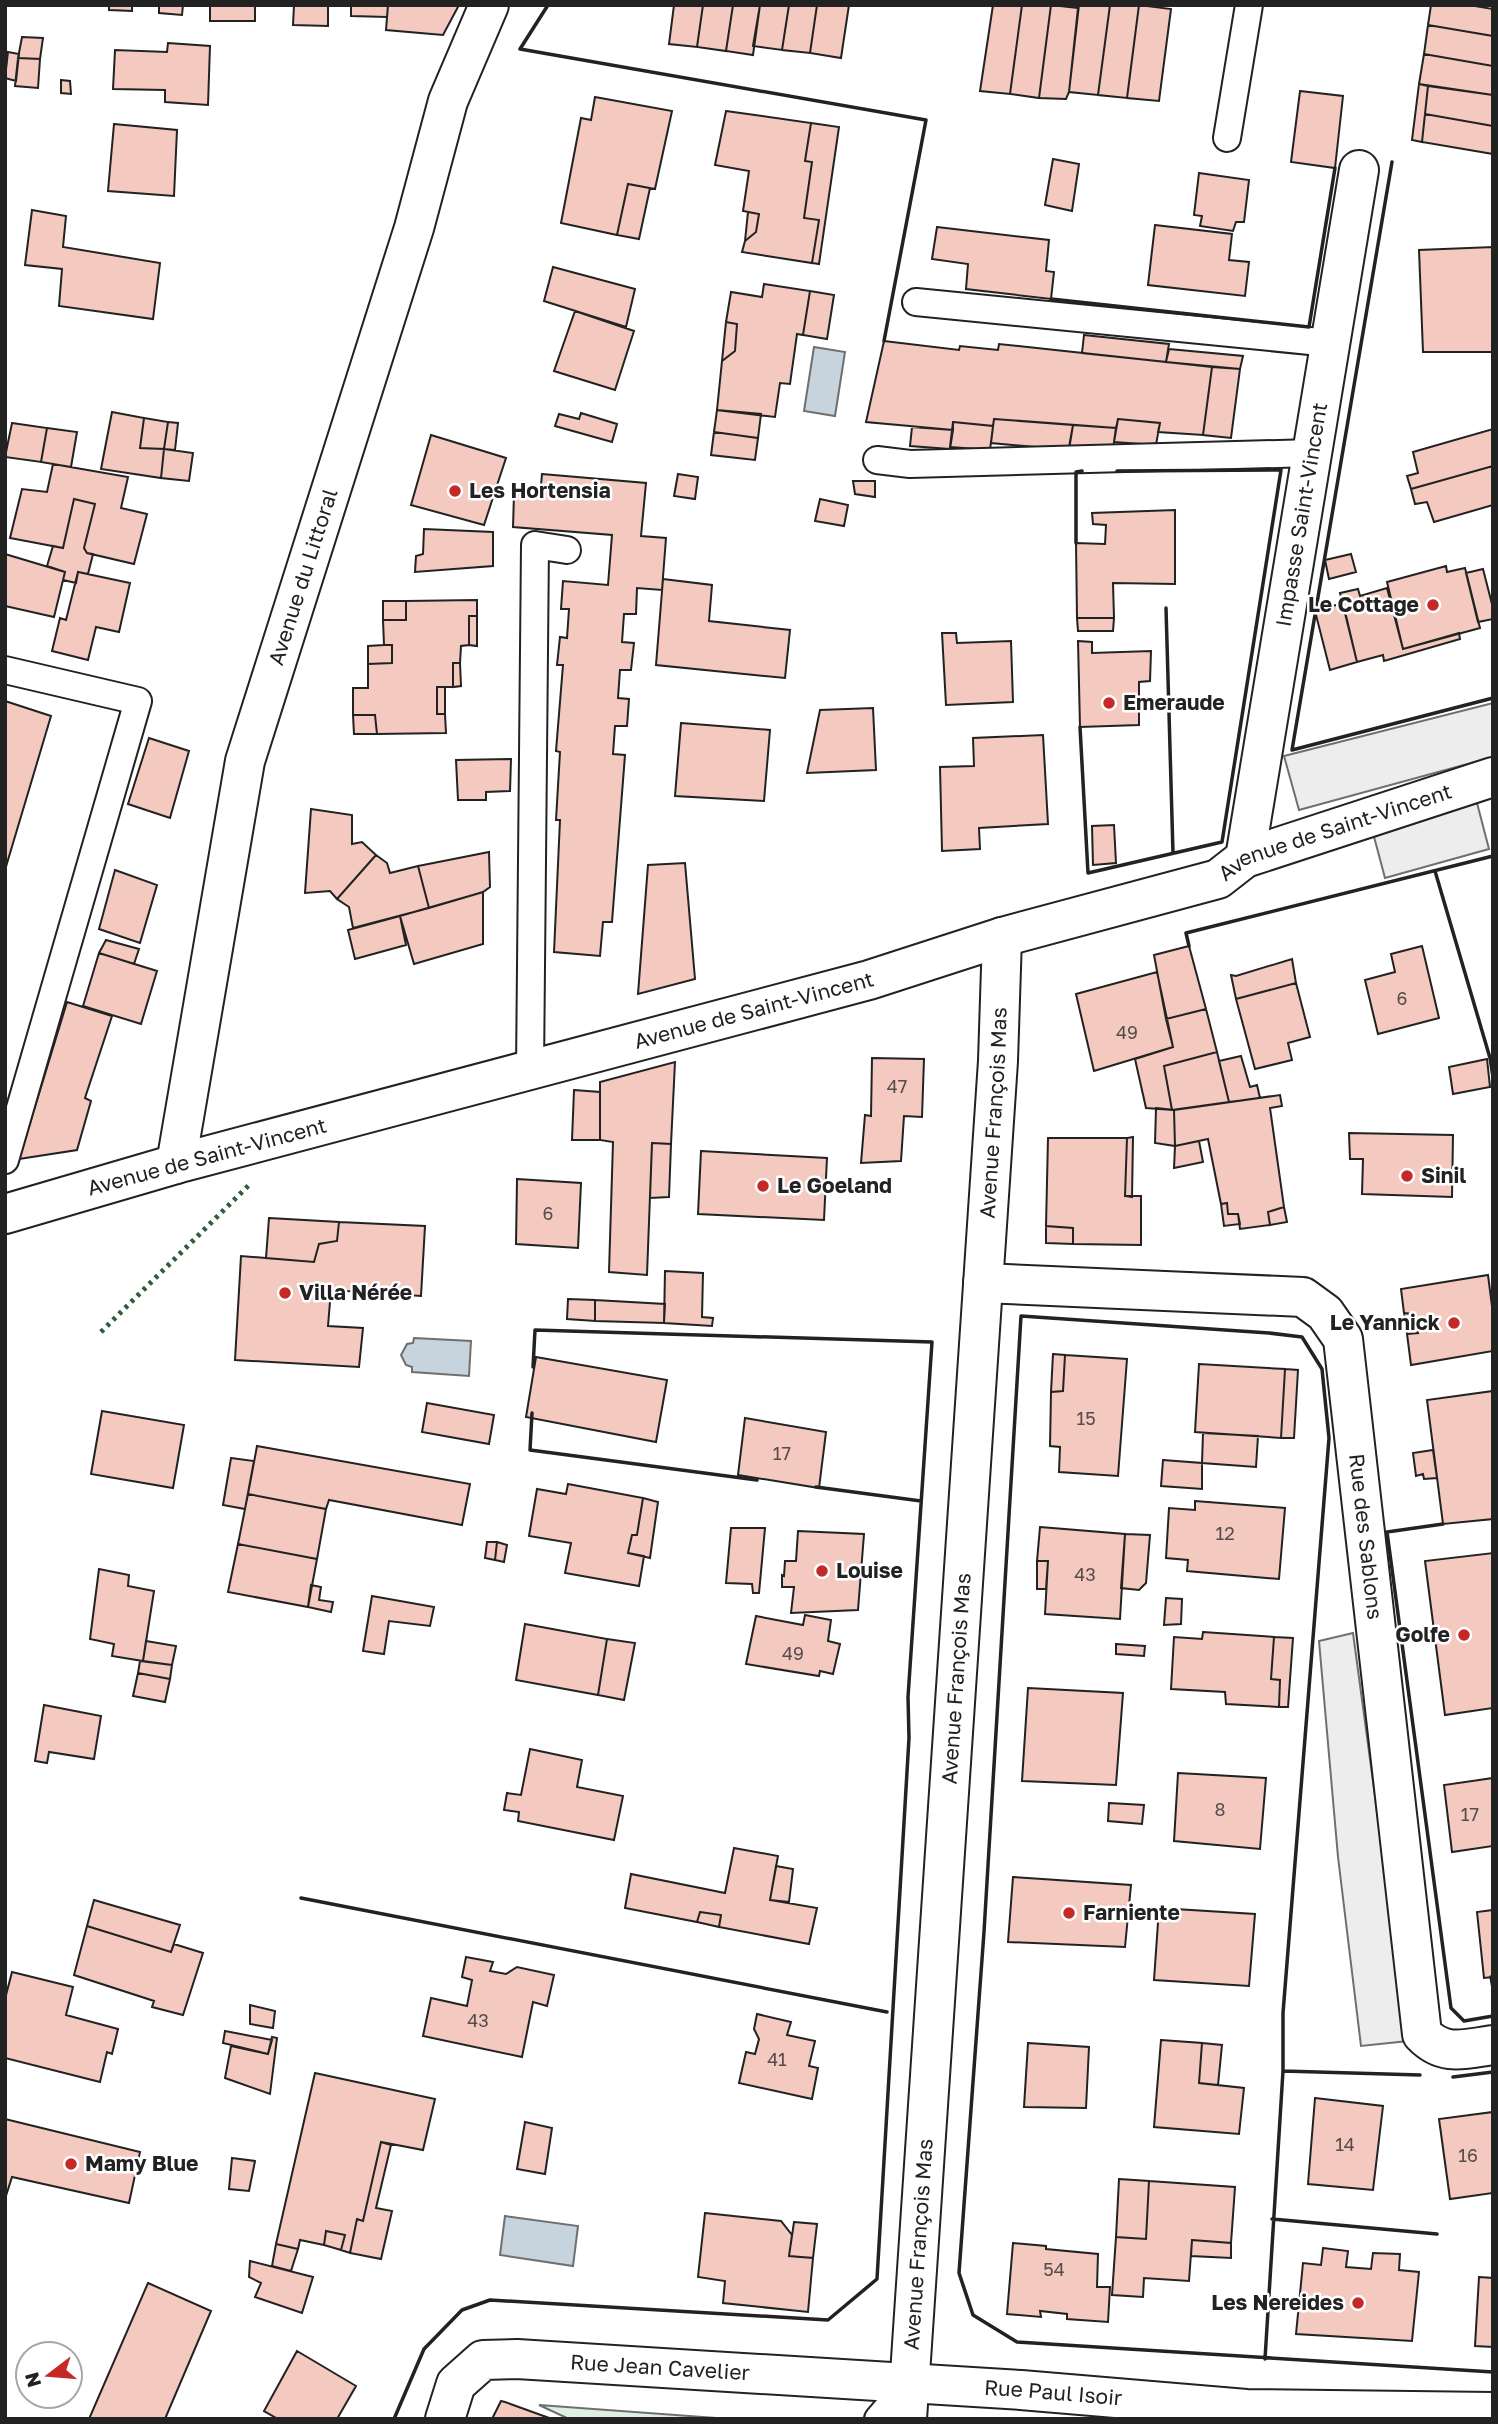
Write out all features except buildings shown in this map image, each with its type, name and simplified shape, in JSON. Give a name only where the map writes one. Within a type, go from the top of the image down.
[{"type":"street","name":"Avenue du Littoral","points":[[176,1164],[245,761],[414,228],[448,101],[489,5]]},
{"type":"street","name":"Impasse Saint-Vincent","points":[[1245,858],[1359,170]]},
{"type":"street","name":"Avenue de Saint-Vincent","points":[[5,1214],[176,1164],[869,980],[1002,937],[1218,879],[1245,858],[1493,778]]},
{"type":"street","name":"Avenue François Mas","points":[[907,2401],[998,1061],[1002,937]]},
{"type":"street","name":"Rue des Sablons","points":[[983,1283],[1303,1297],[1325,1314],[1343,1339],[1422,2034],[1431,2043],[1448,2051],[1493,2045]]},
{"type":"street","name":"Rue Jean Cavelier","points":[[445,2419],[456,2384],[483,2360],[517,2359],[907,2401]]},
{"type":"street","name":"Rue Paul Isoir","points":[[907,2401],[1021,2390],[1245,2409],[1493,2412]]},
{"type":"lane","points":[[1227,138],[1249,5]]},
{"type":"lane","points":[[916,302],[1330,343]]},
{"type":"lane","points":[[877,460],[910,464],[1312,453]]},
{"type":"lane","points":[[530,1071],[536,545],[567,550]]},
{"type":"lane","points":[[5,670],[138,701],[5,1160]]},
{"type":"lane","points":[[878,2419],[907,2401]]},
{"type":"green space","points":[[539,2405],[730,2419],[569,2419]]},
{"type":"shaded area","points":[[814,347],[845,352],[835,416],[804,411]]},
{"type":"shaded area","points":[[1493,703],[1493,757],[1299,810],[1284,756]]},
{"type":"shaded area","points":[[1477,803],[1489,849],[1385,878],[1373,833]]},
{"type":"shaded area","points":[[414,1338],[471,1341],[469,1376],[412,1372],[412,1367],[406,1365],[401,1355],[407,1344],[413,1343]]},
{"type":"shaded area","points":[[1353,1633],[1408,2041],[1361,2046],[1338,1857],[1319,1641]]},
{"type":"shaded area","points":[[505,2216],[578,2226],[573,2266],[500,2255]]},
{"type":"hedge","points":[[101,1332],[250,1184]]},
{"type":"wall","points":[[548,5],[520,49],[926,120],[884,341]]},
{"type":"wall","points":[[1392,162],[1292,750],[1493,698]]},
{"type":"wall","points":[[1051,299],[1309,327],[1335,168]]},
{"type":"wall","points":[[1080,727],[1088,873],[1222,842],[1281,470],[1117,471]]},
{"type":"wall","points":[[1076,543],[1076,472],[1082,471]]},
{"type":"wall","points":[[1166,608],[1173,853]]},
{"type":"wall","points":[[1189,946],[1186,933],[1493,856]]},
{"type":"wall","points":[[1435,871],[1490,1058],[1493,1058]]},
{"type":"wall","points":[[1490,1058],[1493,1077]]},
{"type":"wall","points":[[1420,2075],[1283,2071],[1283,2013],[1329,1438],[1322,1369],[1302,1337],[1021,1316],[984,1932],[959,2273],[973,2315],[1017,2342],[1493,2372]]},
{"type":"wall","points":[[394,2419],[424,2349],[462,2310],[490,2300],[828,2320],[877,2279],[909,1738],[908,1697],[932,1342],[535,1330],[533,1367]]},
{"type":"wall","points":[[532,1413],[530,1450],[757,1480]]},
{"type":"wall","points":[[816,1487],[921,1501]]},
{"type":"wall","points":[[1443,1524],[1387,1532],[1451,2008],[1464,2021],[1493,2016]]},
{"type":"wall","points":[[301,1898],[887,2012]]},
{"type":"wall","points":[[1491,1977],[1493,1988]]},
{"type":"wall","points":[[1265,2359],[1283,2071]]},
{"type":"wall","points":[[1453,2077],[1493,2072]]},
{"type":"wall","points":[[1272,2219],[1437,2234]]},
{"type":"place","name":"Les Hortensia","points":[[455,491]]},
{"type":"place","name":"Le Cottage","points":[[1433,605]]},
{"type":"place","name":"Emeraude","points":[[1109,703]]},
{"type":"place","name":"Sinil","points":[[1407,1176]]},
{"type":"place","name":"Le Goeland","points":[[763,1186]]},
{"type":"place","name":"Villa Nérée","points":[[285,1293]]},
{"type":"place","name":"Le Yannick","points":[[1454,1323]]},
{"type":"place","name":"Louise","points":[[822,1571]]},
{"type":"place","name":"Golfe","points":[[1464,1635]]},
{"type":"place","name":"Farniente","points":[[1069,1913]]},
{"type":"place","name":"Mamy Blue","points":[[71,2164]]},
{"type":"place","name":"Les Nereides","points":[[1358,2303]]}]
